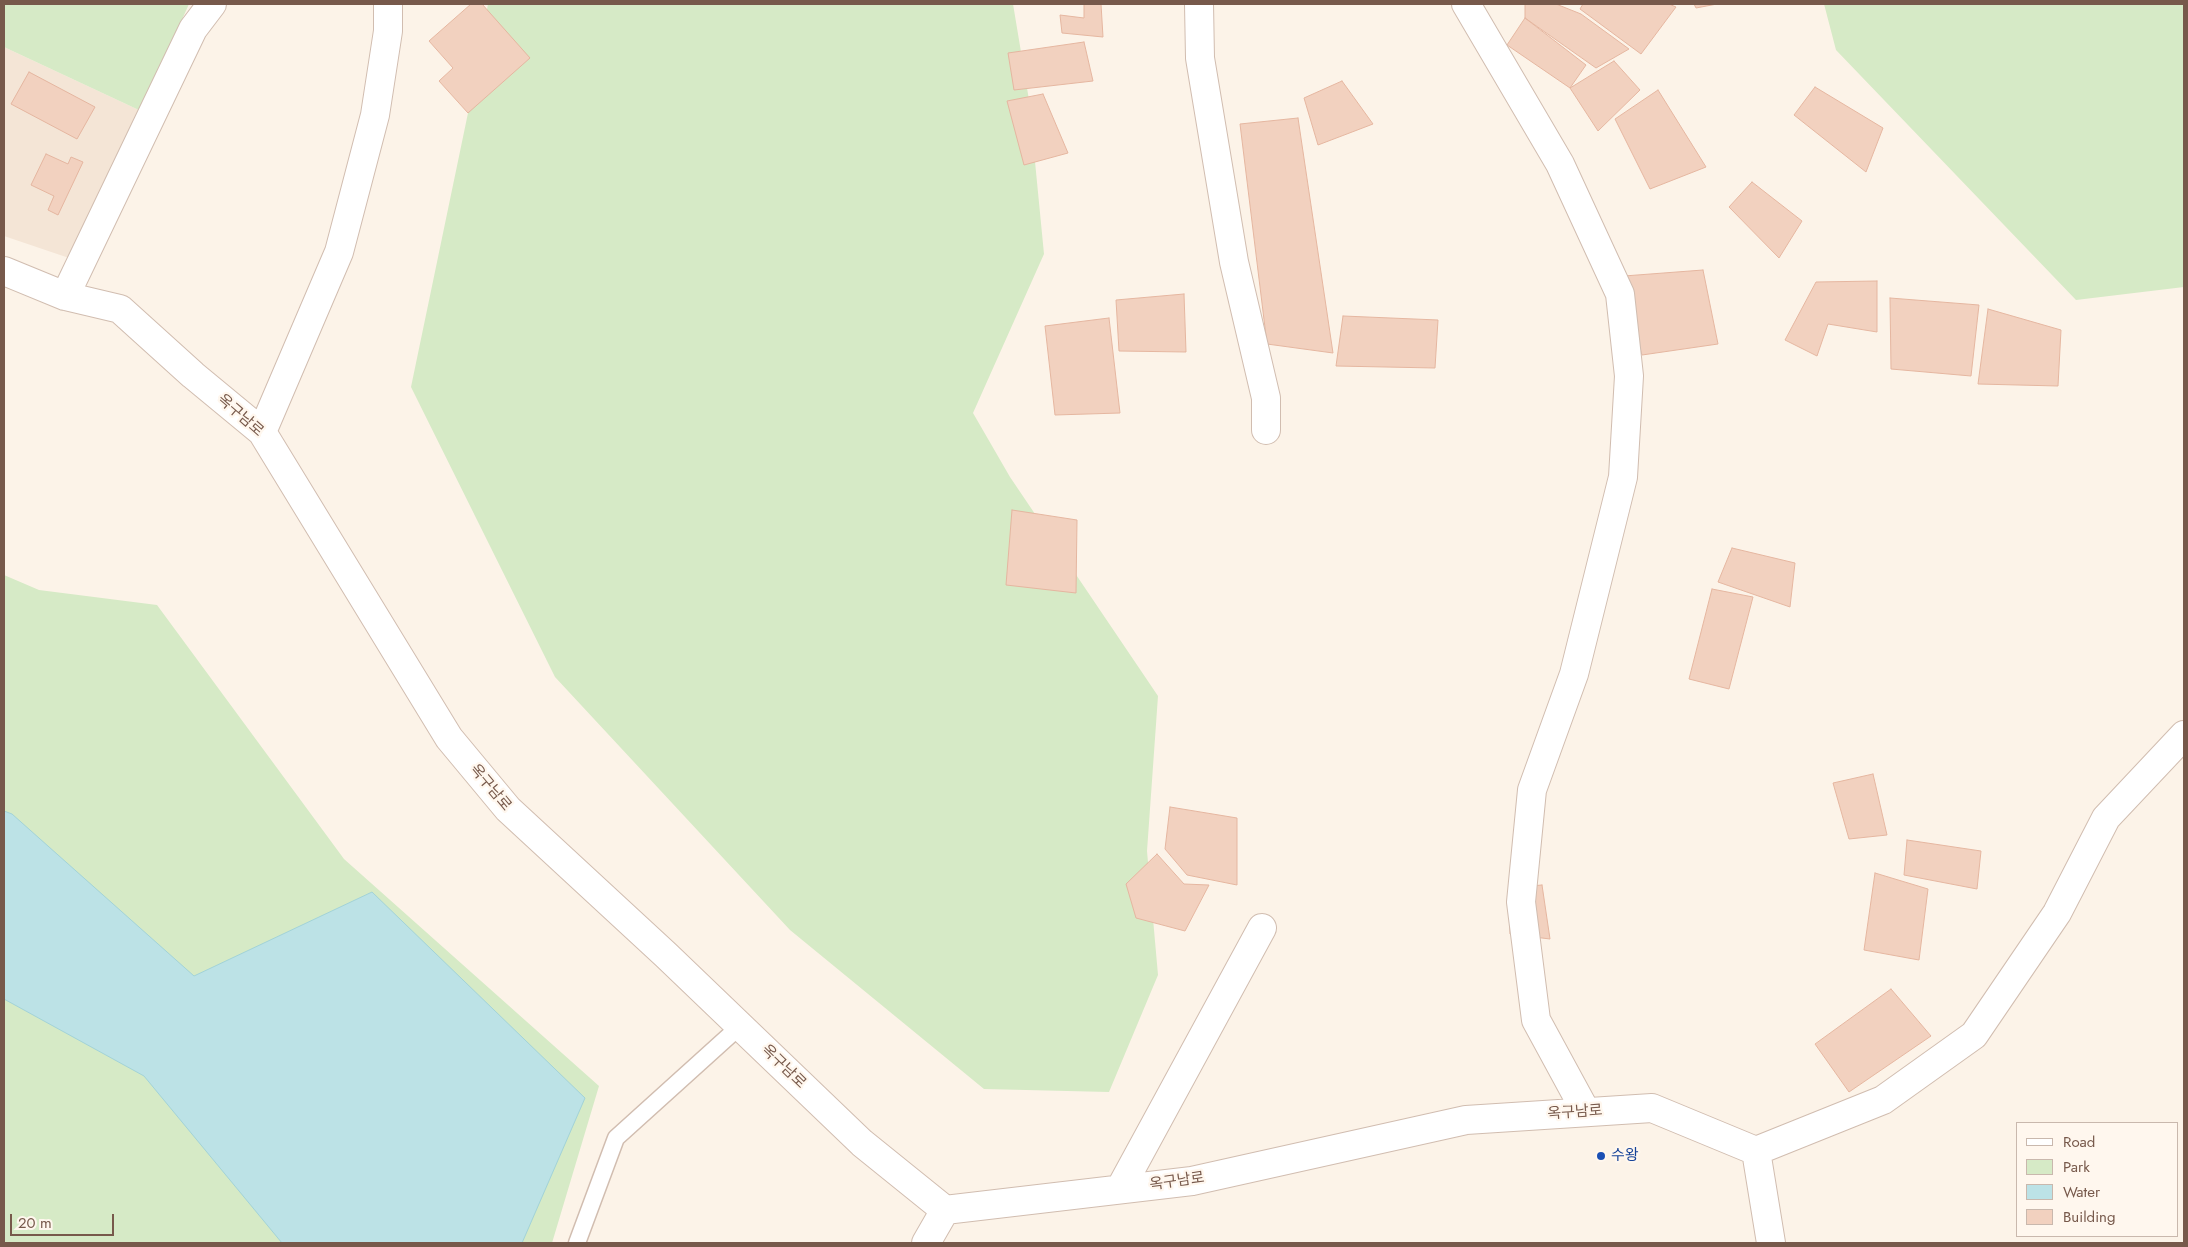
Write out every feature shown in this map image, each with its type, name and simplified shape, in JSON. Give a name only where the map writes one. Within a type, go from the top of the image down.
[{"type":"street","points":[[65,296],[193,29],[212,4]]},
{"type":"street","points":[[262,432],[339,252],[375,114],[388,31],[388,4]]},
{"type":"street","points":[[1199,4],[1200,58],[1234,262],[1266,398],[1266,430]]},
{"type":"street","points":[[1466,4],[1560,164],[1620,294],[1628,367],[1623,477],[1574,674],[1532,790],[1521,902],[1536,1020],[1586,1112]]},
{"type":"street","name":"옥구남로","points":[[4,271],[65,296],[120,309],[193,375],[262,432],[449,738],[508,809],[666,955],[862,1143],[945,1210],[1192,1181],[1466,1120],[1652,1108],[1756,1151]]},
{"type":"street","points":[[1771,1243],[1756,1151],[1883,1100],[1974,1035],[2057,913],[2106,818],[2184,735]]},
{"type":"street","points":[[1120,1189],[1262,928]]},
{"type":"street","points":[[926,1243],[945,1210]]},
{"type":"lane","points":[[577,1243],[616,1138],[740,1026]]},
{"type":"shaded area","points":[[4,47],[141,111],[69,258],[4,236]]},
{"type":"green space","points":[[4,4],[189,4],[141,111],[4,47]]},
{"type":"green space","points":[[488,4],[1013,4],[1029,100],[1044,254],[973,413],[1010,477],[1158,696],[1147,851],[1158,975],[1109,1092],[984,1089],[790,930],[555,677],[411,387],[468,113]]},
{"type":"green space","points":[[1824,4],[2184,4],[2184,287],[2076,300],[1836,50]]},
{"type":"green space","points":[[4,575],[39,590],[157,605],[344,859],[599,1086],[552,1243],[4,1243]]},
{"type":"water","points":[[4,811],[12,814],[194,976],[372,892],[585,1098],[522,1243],[282,1243],[144,1076],[4,999]]},
{"type":"building","points":[[471,4],[482,4],[530,58],[468,113],[439,81],[453,68],[429,41]]},
{"type":"building","points":[[1084,4],[1101,4],[1103,37],[1062,33],[1060,15],[1084,18]]},
{"type":"building","points":[[1525,4],[1556,4],[1581,14],[1629,49],[1596,68],[1525,18]]},
{"type":"building","points":[[1583,4],[1669,4],[1676,7],[1641,54],[1580,9]]},
{"type":"building","points":[[1694,4],[1717,4],[1696,8]]},
{"type":"building","points":[[1525,18],[1586,65],[1570,88],[1507,45]]},
{"type":"building","points":[[1084,42],[1093,81],[1014,90],[1008,53]]},
{"type":"building","points":[[1614,61],[1640,90],[1598,131],[1570,88]]},
{"type":"building","points":[[29,72],[95,107],[77,139],[11,104]]},
{"type":"building","points":[[1342,81],[1373,124],[1318,145],[1304,98]]},
{"type":"building","points":[[1815,87],[1883,128],[1866,172],[1794,115]]},
{"type":"building","points":[[1658,90],[1706,167],[1650,189],[1615,119]]},
{"type":"building","points":[[1043,94],[1068,153],[1024,165],[1007,101]]},
{"type":"building","points":[[1298,118],[1333,353],[1267,344],[1240,124]]},
{"type":"building","points":[[46,154],[68,164],[71,157],[83,162],[58,215],[48,210],[54,196],[31,185]]},
{"type":"building","points":[[1752,182],[1802,221],[1779,258],[1729,207]]},
{"type":"building","points":[[1703,270],[1718,344],[1642,355],[1628,308],[1624,276]]},
{"type":"building","points":[[1877,281],[1877,332],[1828,324],[1817,356],[1785,340],[1816,282]]},
{"type":"building","points":[[1184,294],[1186,352],[1119,351],[1116,300]]},
{"type":"building","points":[[1890,298],[1979,305],[1971,376],[1891,369]]},
{"type":"building","points":[[1988,309],[2061,330],[2058,386],[1978,384]]},
{"type":"building","points":[[1343,316],[1438,320],[1435,368],[1336,366]]},
{"type":"building","points":[[1109,318],[1120,413],[1055,415],[1045,326]]},
{"type":"building","points":[[1012,510],[1077,520],[1076,593],[1006,585]]},
{"type":"building","points":[[1732,548],[1795,563],[1790,607],[1718,582]]},
{"type":"building","points":[[1712,589],[1753,597],[1729,689],[1689,679]]},
{"type":"building","points":[[1873,774],[1887,835],[1849,839],[1833,783]]},
{"type":"building","points":[[1170,807],[1237,818],[1237,885],[1187,875],[1165,849]]},
{"type":"building","points":[[1907,840],[1981,851],[1977,889],[1904,875]]},
{"type":"building","points":[[1157,854],[1184,884],[1209,885],[1185,931],[1136,918],[1126,884]]},
{"type":"building","points":[[1875,873],[1928,889],[1919,960],[1864,950]]},
{"type":"building","points":[[1542,885],[1550,939],[1510,934],[1509,888]]},
{"type":"building","points":[[1891,989],[1931,1036],[1849,1092],[1815,1044]]},
{"type":"place","name":"수왕","points":[[1601,1156]]}]
